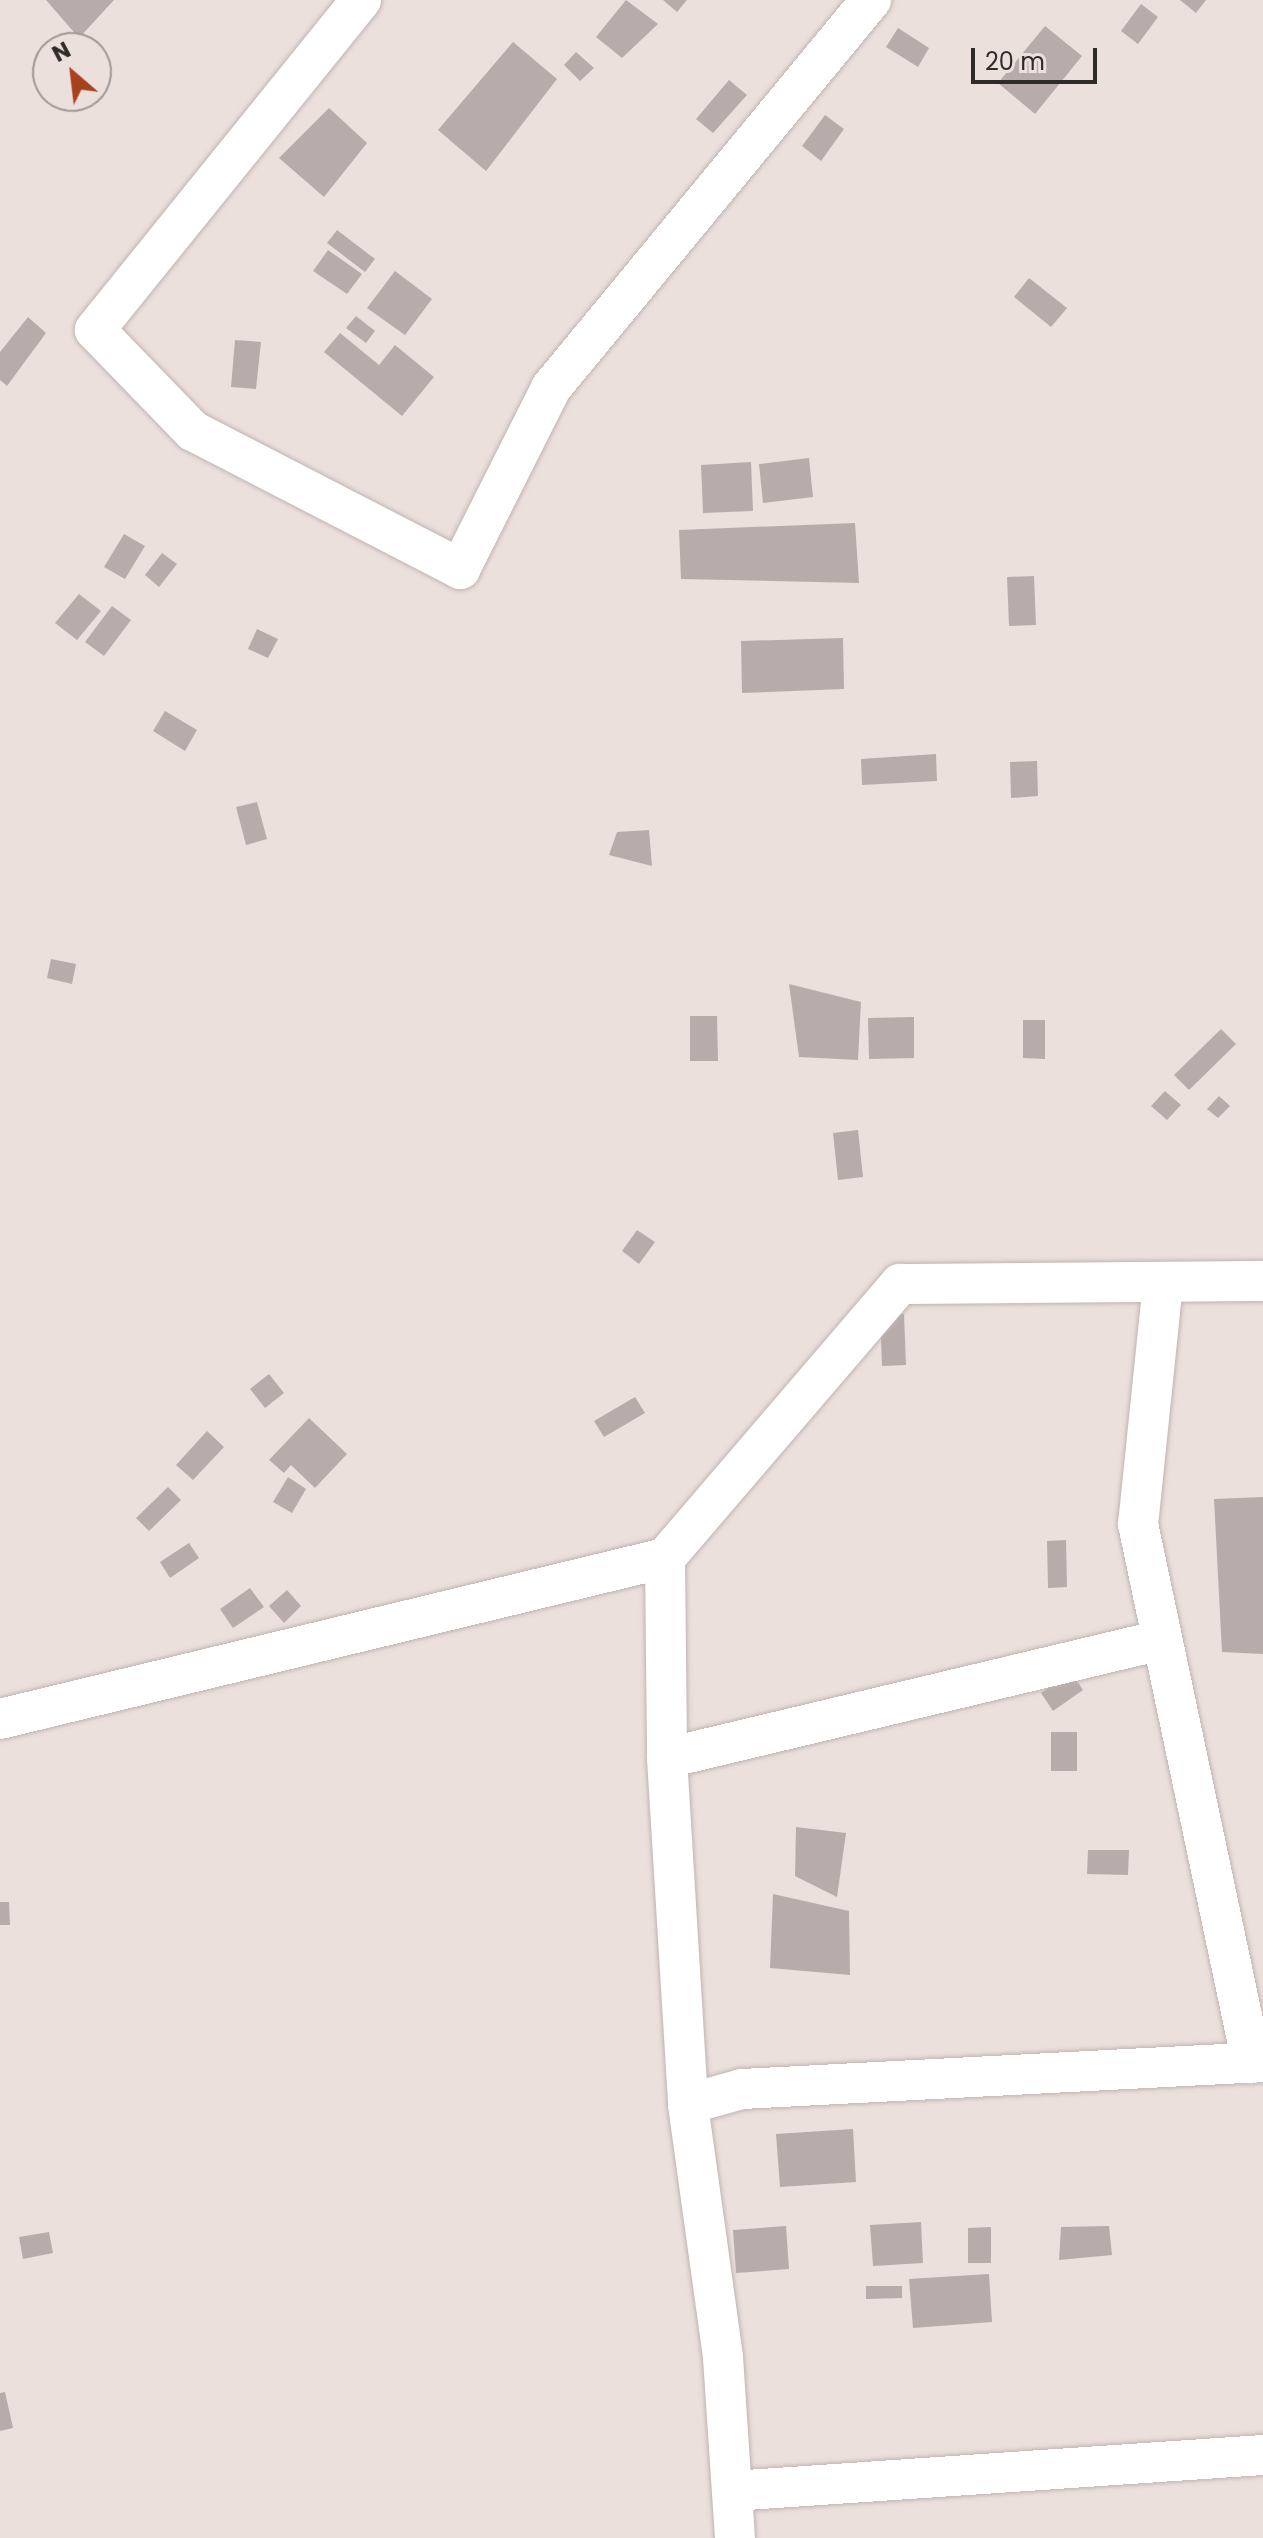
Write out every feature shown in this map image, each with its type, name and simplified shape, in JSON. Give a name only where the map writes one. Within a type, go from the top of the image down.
[{"type":"street","points":[[361,0],[95,330],[193,431],[460,569],[551,388],[871,0]]},
{"type":"street","points":[[0,1719],[665,1558],[900,1284],[1263,1281]]},
{"type":"street","points":[[688,2104],[742,2089],[1258,2063],[1161,1640],[1138,1524],[1163,1283]]},
{"type":"street","points":[[665,1558],[667,1758],[688,2104],[723,2357],[735,2538]]},
{"type":"street","points":[[667,1758],[1161,1640]]},
{"type":"street","points":[[732,2491],[1263,2455]]},
{"type":"building","points":[[46,0],[114,0],[85,32],[74,32]]},
{"type":"building","points":[[626,0],[658,24],[622,58],[596,37]]},
{"type":"building","points":[[663,0],[687,0],[677,12]]},
{"type":"building","points":[[1180,0],[1206,0],[1196,13]]},
{"type":"building","points":[[1141,4],[1158,17],[1138,44],[1121,31]]},
{"type":"building","points":[[1045,26],[1082,56],[1035,114],[998,83]]},
{"type":"building","points":[[898,28],[929,48],[918,67],[886,47]]},
{"type":"building","points":[[513,42],[557,79],[486,171],[438,130]]},
{"type":"building","points":[[576,52],[594,68],[580,81],[564,65]]},
{"type":"building","points":[[729,80],[747,95],[713,133],[696,119]]},
{"type":"building","points":[[329,108],[367,143],[324,197],[279,158]]},
{"type":"building","points":[[825,115],[844,129],[821,161],[802,146]]},
{"type":"building","points":[[337,230],[375,259],[365,272],[327,243]]},
{"type":"building","points":[[328,250],[362,274],[347,294],[313,271]]},
{"type":"building","points":[[395,271],[432,299],[405,335],[367,308]]},
{"type":"building","points":[[1029,278],[1067,308],[1051,327],[1014,297]]},
{"type":"building","points":[[356,316],[375,331],[366,343],[346,328]]},
{"type":"building","points":[[28,317],[46,333],[7,386],[0,380],[0,352]]},
{"type":"building","points":[[340,333],[379,365],[395,345],[434,377],[402,416],[324,352]]},
{"type":"building","points":[[235,340],[261,342],[256,389],[231,387]]},
{"type":"building","points":[[809,458],[813,497],[763,503],[759,464]]},
{"type":"building","points":[[751,462],[753,511],[703,513],[701,465]]},
{"type":"building","points":[[855,523],[859,583],[681,579],[679,530]]},
{"type":"building","points":[[124,534],[145,546],[125,579],[104,567]]},
{"type":"building","points":[[162,553],[177,564],[159,587],[145,575]]},
{"type":"building","points":[[1034,576],[1036,625],[1009,626],[1007,577]]},
{"type":"building","points":[[79,594],[101,611],[77,640],[55,623]]},
{"type":"building","points":[[112,606],[131,620],[104,656],[85,642]]},
{"type":"building","points":[[257,629],[278,639],[268,658],[248,649]]},
{"type":"building","points":[[843,638],[844,689],[742,693],[741,641]]},
{"type":"building","points":[[165,711],[197,730],[185,751],[153,731]]},
{"type":"building","points":[[936,754],[937,781],[862,785],[861,759]]},
{"type":"building","points":[[1037,761],[1038,796],[1011,798],[1010,762]]},
{"type":"building","points":[[257,802],[267,839],[246,845],[236,807]]},
{"type":"building","points":[[649,830],[652,866],[609,855],[617,832]]},
{"type":"building","points":[[51,959],[76,964],[72,984],[47,978]]},
{"type":"building","points":[[789,984],[861,1002],[858,1060],[799,1057]]},
{"type":"building","points":[[690,1016],[717,1016],[718,1061],[690,1061]]},
{"type":"building","points":[[914,1017],[914,1058],[869,1059],[868,1018]]},
{"type":"building","points":[[1023,1020],[1045,1020],[1045,1059],[1023,1058]]},
{"type":"building","points":[[1221,1029],[1236,1044],[1189,1090],[1174,1075]]},
{"type":"building","points":[[1165,1091],[1181,1105],[1167,1120],[1151,1106]]},
{"type":"building","points":[[1219,1096],[1230,1106],[1218,1118],[1207,1109]]},
{"type":"building","points":[[858,1130],[863,1177],[838,1180],[833,1133]]},
{"type":"building","points":[[637,1230],[655,1242],[639,1264],[622,1251]]},
{"type":"building","points":[[904,1314],[906,1365],[882,1366],[880,1315]]},
{"type":"building","points":[[269,1374],[284,1393],[265,1408],[250,1389]]},
{"type":"building","points":[[635,1397],[645,1413],[604,1437],[594,1421]]},
{"type":"building","points":[[309,1418],[347,1454],[315,1488],[291,1465],[284,1473],[269,1460]]},
{"type":"building","points":[[207,1431],[224,1447],[193,1480],[176,1465]]},
{"type":"building","points":[[288,1477],[306,1489],[292,1513],[273,1502]]},
{"type":"building","points":[[168,1487],[181,1500],[149,1531],[136,1518]]},
{"type":"building","points":[[1263,1497],[1263,1654],[1222,1652],[1214,1499]]},
{"type":"building","points":[[1066,1540],[1067,1587],[1048,1588],[1047,1541]]},
{"type":"building","points":[[189,1543],[199,1558],[170,1578],[160,1562]]},
{"type":"building","points":[[250,1588],[264,1607],[233,1628],[220,1609]]},
{"type":"building","points":[[287,1590],[301,1606],[284,1623],[269,1606]]},
{"type":"building","points":[[1071,1672],[1083,1690],[1053,1711],[1041,1693]]},
{"type":"building","points":[[1051,1732],[1077,1732],[1077,1771],[1051,1771]]},
{"type":"building","points":[[796,1827],[846,1833],[837,1897],[795,1876]]},
{"type":"building","points":[[1088,1850],[1129,1850],[1128,1875],[1087,1874]]},
{"type":"building","points":[[773,1894],[849,1911],[850,1975],[770,1968]]},
{"type":"building","points":[[0,1902],[9,1902],[10,1925],[0,1925]]},
{"type":"building","points":[[853,2129],[856,2182],[780,2187],[776,2134]]},
{"type":"building","points":[[921,2222],[923,2263],[873,2266],[870,2225]]},
{"type":"building","points":[[786,2226],[789,2269],[736,2273],[733,2230]]},
{"type":"building","points":[[1109,2226],[1112,2255],[1059,2260],[1061,2227]]},
{"type":"building","points":[[991,2227],[991,2263],[968,2263],[968,2228]]},
{"type":"building","points":[[49,2232],[53,2253],[23,2259],[19,2237]]},
{"type":"building","points":[[989,2274],[992,2322],[913,2328],[909,2279]]},
{"type":"building","points":[[866,2286],[902,2286],[902,2298],[866,2299]]},
{"type":"building","points":[[5,2392],[13,2428],[0,2431],[0,2393]]}]
